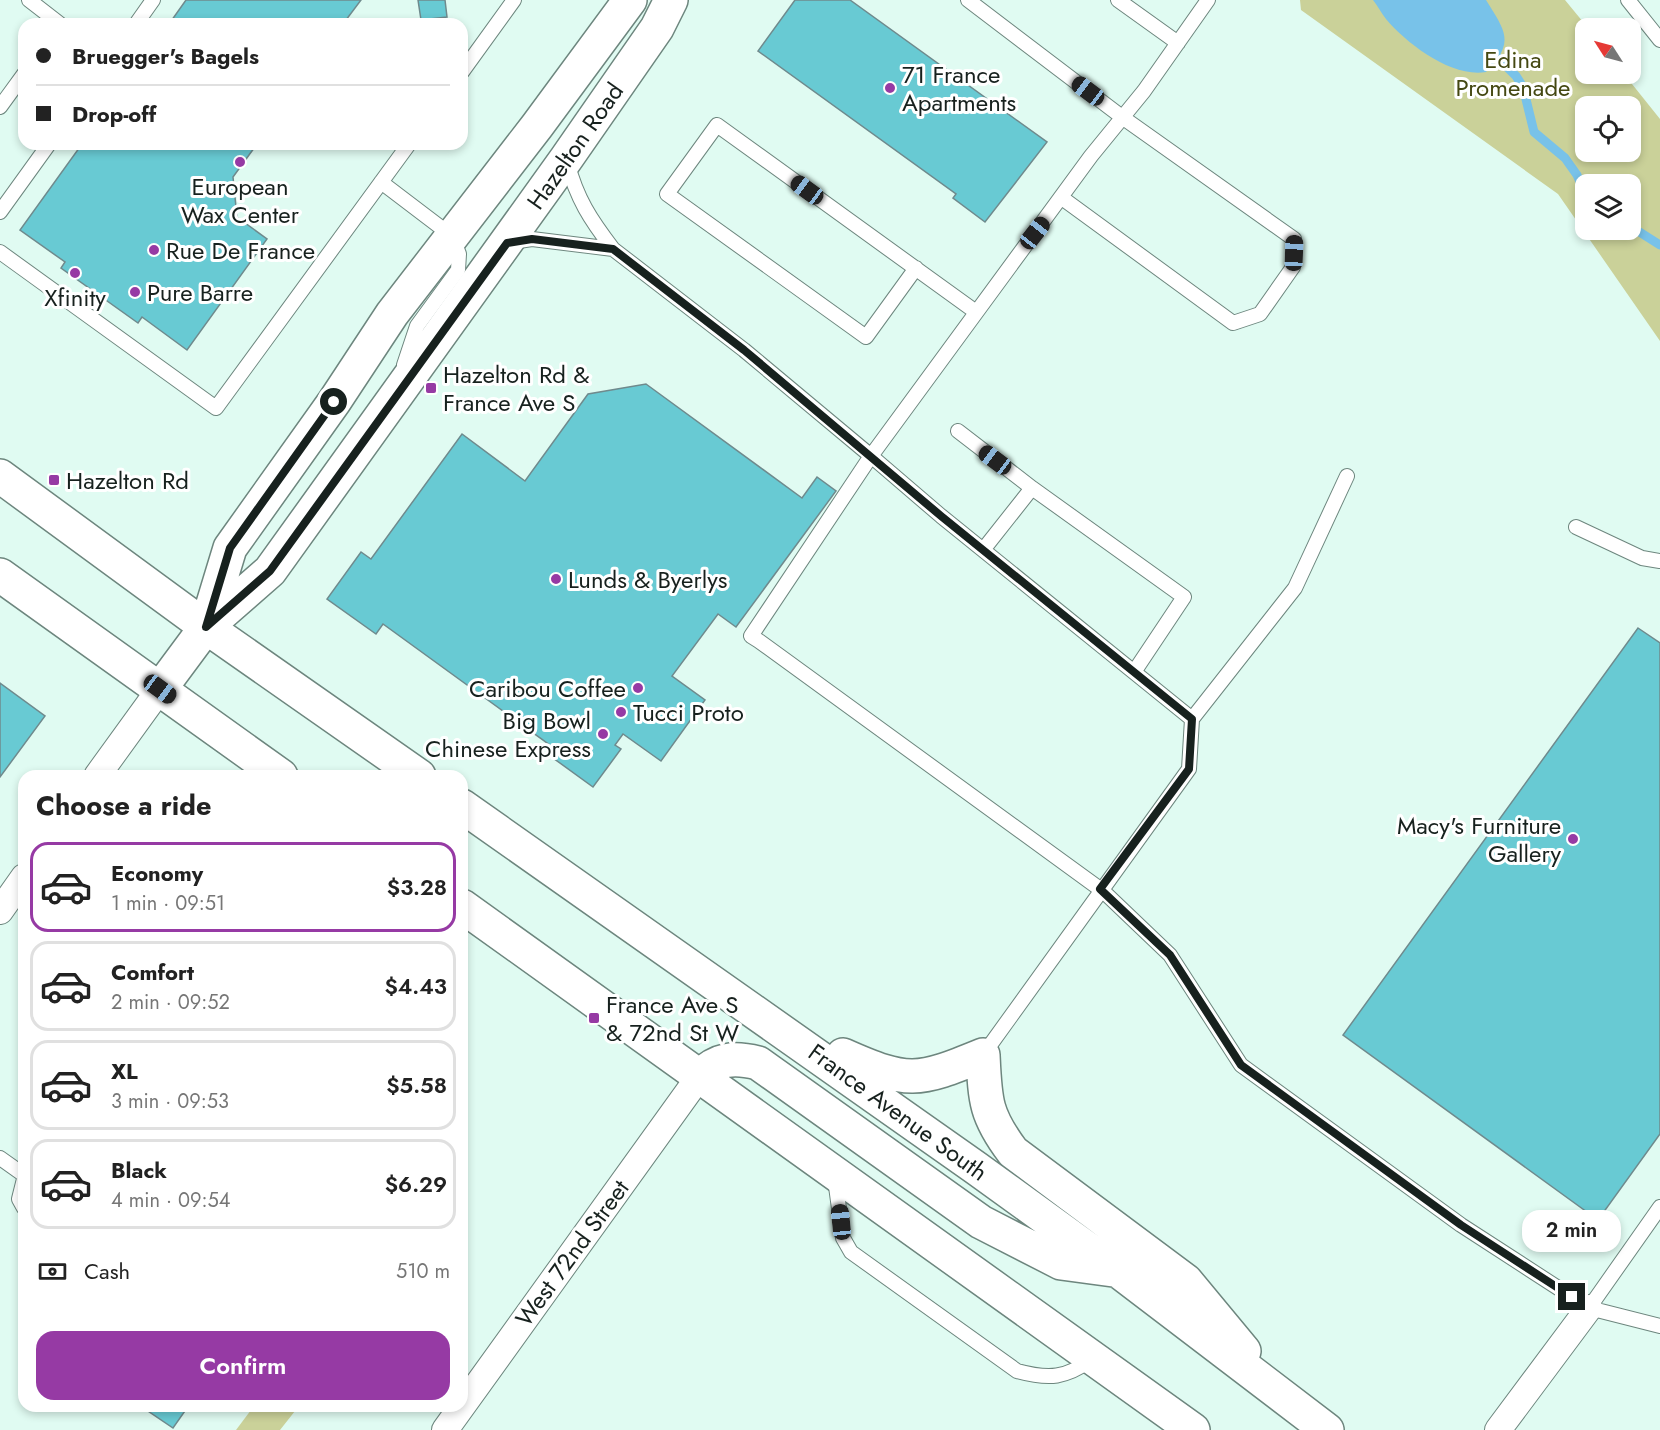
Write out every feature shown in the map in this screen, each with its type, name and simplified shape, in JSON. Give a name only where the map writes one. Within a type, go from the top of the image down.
[{"type":"main road","name":"Hazelton Road","points":[[206,627],[230,548],[334,402],[392,314],[630,0]]},
{"type":"main road","name":"Hazelton Road","points":[[160,689],[206,627],[270,571],[388,410],[566,159],[657,28],[671,0]]},
{"type":"main road","points":[[0,476],[206,627],[410,770]]},
{"type":"main road","points":[[0,575],[273,770]]},
{"type":"main road","name":"France Avenue South","points":[[468,810],[782,1029],[1117,1270],[1327,1430]]},
{"type":"main road","points":[[468,910],[1193,1430]]},
{"type":"main road","points":[[782,1029],[885,1074],[914,1078],[946,1070],[983,1055],[985,1101],[995,1129],[1013,1152],[1186,1281],[1282,1396]]},
{"type":"main road","points":[[699,1077],[716,1063],[728,1059],[758,1063],[981,1222],[1061,1263],[1117,1270]]},
{"type":"street","name":"Hazelton Road","points":[[101,770],[160,689]]},
{"type":"street","points":[[0,911],[18,886]]},
{"type":"street","name":"West 72nd Street","points":[[468,1399],[699,1077]]},
{"type":"street","points":[[1498,1430],[1589,1308]]},
{"type":"street","name":"West 72nd Street","points":[[446,1430],[459,1412]]},
{"type":"lane","points":[[29,0],[52,18]]},
{"type":"lane","points":[[140,18],[153,0]]},
{"type":"lane","points":[[468,64],[514,0]]},
{"type":"lane","points":[[968,0],[1122,117],[1294,239],[1293,267],[1260,314],[1233,323],[1062,198]]},
{"type":"lane","points":[[1118,0],[1178,43]]},
{"type":"lane","points":[[1208,0],[872,456],[752,636],[1100,889],[1170,955],[1241,1065],[1461,1225],[1589,1308],[1660,1326]]},
{"type":"lane","points":[[1628,0],[1660,40]]},
{"type":"lane","points":[[0,107],[18,82]]},
{"type":"lane","points":[[916,268],[867,337],[667,194],[717,125],[916,268],[976,312]]},
{"type":"lane","points":[[0,212],[45,150]]},
{"type":"lane","points":[[0,252],[216,408],[405,150]]},
{"type":"lane","points":[[566,159],[575,192],[586,214],[613,249],[744,350],[983,550],[1192,719]]},
{"type":"lane","points":[[381,183],[452,236],[459,254],[458,270],[417,326],[388,410]]},
{"type":"lane","points":[[507,243],[532,239],[613,249]]},
{"type":"lane","points":[[958,431],[1032,488],[1184,597],[1134,672]]},
{"type":"lane","points":[[983,1055],[1100,889],[1189,769],[1192,719],[1295,588],[1347,476]]},
{"type":"lane","points":[[983,550],[1032,488]]},
{"type":"lane","points":[[1576,527],[1642,558],[1660,561]]},
{"type":"lane","points":[[0,1158],[18,1172]]},
{"type":"lane","points":[[835,1174],[843,1238],[851,1252],[1017,1371],[1041,1378],[1070,1374],[1093,1359]]},
{"type":"lane","points":[[1589,1308],[1660,1207]]},
{"type":"green space","name":"Edina Promenade","points":[[1300,0],[1565,0],[1580,18],[1575,18],[1575,84],[1632,84],[1660,119],[1660,341],[1590,240],[1641,240],[1641,174],[1575,174],[1575,218],[1558,194],[1301,10]]},
{"type":"green space","points":[[250,1412],[294,1412],[280,1430],[236,1430]]},
{"type":"water","points":[[1373,0],[1486,0],[1502,28],[1504,44],[1495,62],[1486,72],[1459,70],[1431,57],[1406,39],[1386,19]]},
{"type":"building","points":[[186,0],[361,0],[348,18],[173,18]]},
{"type":"building","points":[[418,0],[445,0],[447,17],[421,18]]},
{"type":"building","name":"71 France Apartments","points":[[795,0],[850,0],[1047,142],[985,222],[953,198],[956,194],[758,51]]},
{"type":"building","name":"Rue De France","points":[[78,150],[253,150],[233,177],[237,217],[267,239],[187,350],[142,317],[138,323],[61,268],[65,262],[20,230]]},
{"type":"building","name":"Lunds & Byerlys","points":[[646,384],[802,498],[817,477],[836,491],[736,627],[718,614],[672,676],[705,700],[661,761],[623,734],[615,745],[621,749],[593,787],[553,758],[558,751],[383,624],[376,634],[327,599],[361,552],[371,559],[462,434],[525,481],[588,394]]},
{"type":"building","name":"Macy's Furniture Gallery","points":[[1638,628],[1660,643],[1660,1134],[1598,1220],[1343,1035]]},
{"type":"building","points":[[0,683],[45,716],[0,777]]},
{"type":"building","points":[[149,1412],[184,1412],[173,1428]]},
{"type":"waterway","points":[[1490,50],[1516,76],[1523,87],[1534,132],[1565,158],[1576,174]]},
{"type":"waterway","points":[[1641,233],[1660,245]]},
{"type":"place","name":"71 France Apartments","points":[[890,88]]},
{"type":"place","name":"European Wax Center","points":[[240,162]]},
{"type":"place","name":"Rue De France","points":[[154,250]]},
{"type":"place","name":"Xfinity","points":[[75,273]]},
{"type":"place","name":"Pure Barre","points":[[135,292]]},
{"type":"place","name":"Hazelton Rd & France Ave S","points":[[431,388]]},
{"type":"place","name":"Hazelton Rd","points":[[54,480]]},
{"type":"place","name":"Lunds & Byerlys","points":[[556,579]]},
{"type":"place","name":"Caribou Coffee","points":[[638,688]]},
{"type":"place","name":"Tucci Proto","points":[[621,712]]},
{"type":"place","name":"Big Bowl Chinese Express","points":[[603,734]]},
{"type":"place","name":"Macy's Furniture Gallery","points":[[1573,839]]},
{"type":"place","name":"France Ave S & 72nd St W","points":[[594,1018]]},
{"type":"route","points":[[334,402],[230,548],[206,627],[270,571],[507,243],[532,239],[613,249],[744,350],[941,516],[1192,719],[1189,769],[1100,889],[1170,955],[1241,1065],[1461,1225],[1572,1297]]}]
